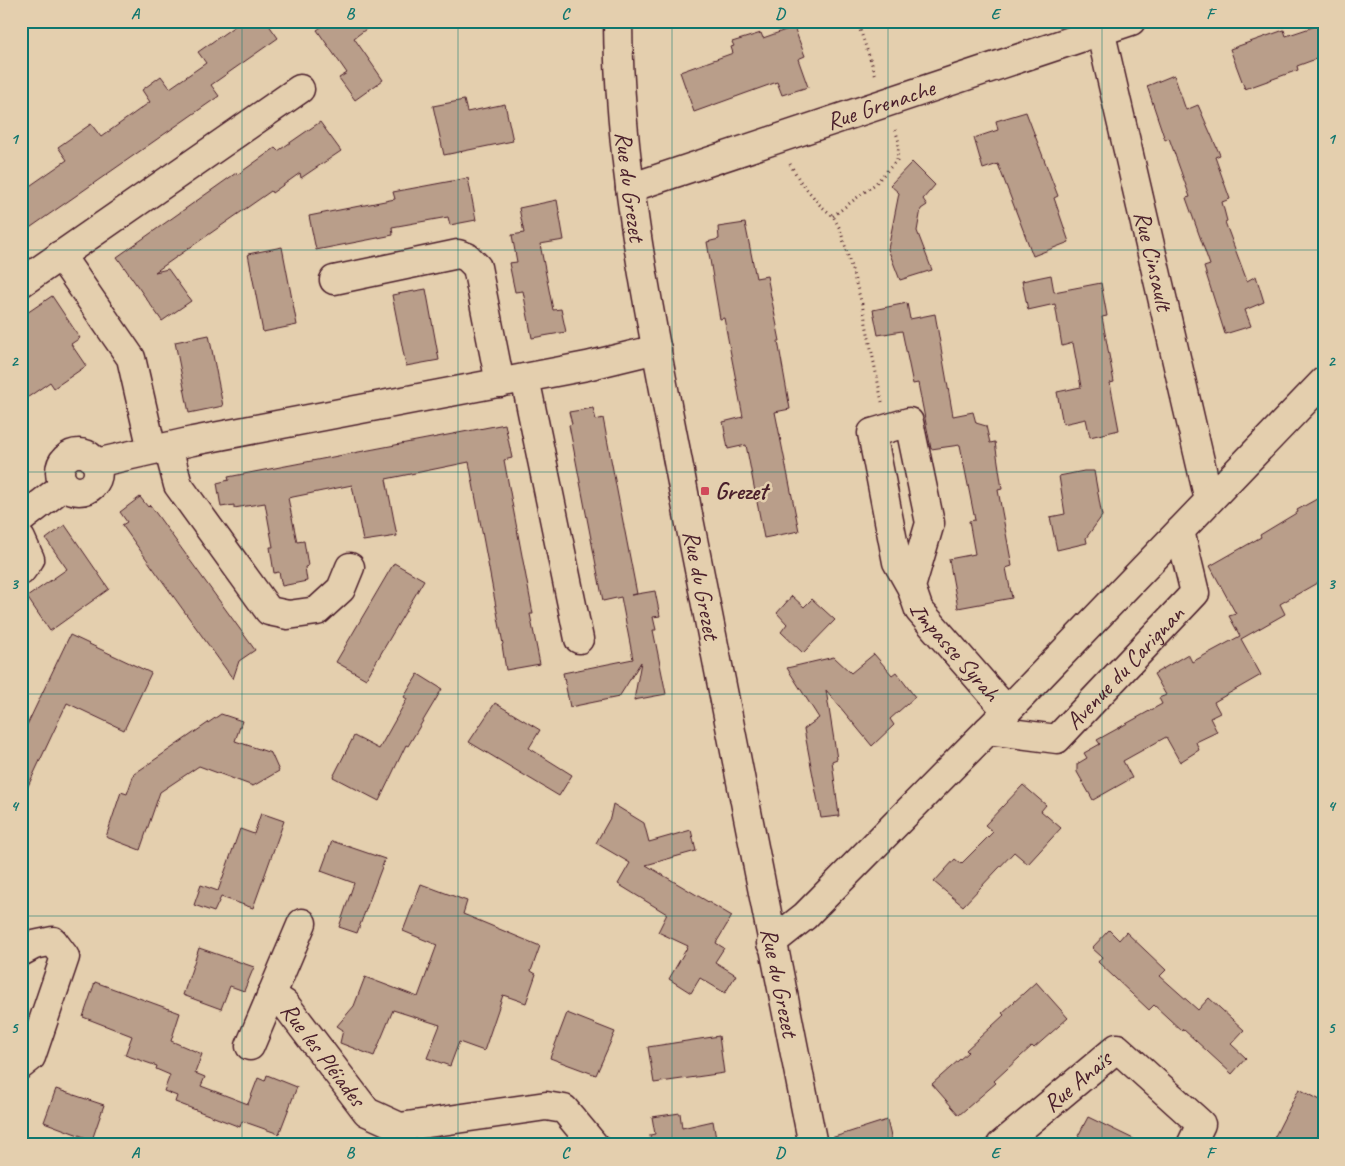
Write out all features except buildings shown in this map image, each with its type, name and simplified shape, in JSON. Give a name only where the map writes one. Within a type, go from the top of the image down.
[{"type":"street","name":"Rue du Grezet","points":[[618,21],[618,56],[630,188],[657,349],[771,943],[813,1145]]},
{"type":"street","name":"Rue Grenache","points":[[630,188],[1100,26],[1131,21]]},
{"type":"street","name":"Rue Cinsault","points":[[1100,26],[1209,500]]},
{"type":"street","points":[[21,284],[300,89]]},
{"type":"street","points":[[334,280],[458,254],[467,257],[477,267],[513,380],[579,639]]},
{"type":"street","points":[[60,255],[131,358],[160,449],[178,485],[269,610],[288,616],[318,611],[341,589],[350,566]]},
{"type":"street","points":[[21,519],[65,485],[60,473],[63,461],[68,456],[80,453],[92,458],[96,464],[160,449],[513,380],[657,349]]},
{"type":"street","points":[[771,943],[805,916],[998,721],[1324,381]]},
{"type":"street","name":"Impasse Syrah","points":[[911,587],[930,523],[908,422],[872,433],[897,562],[911,587],[919,610],[998,721]]},
{"type":"street","name":"Avenue du Carignan","points":[[998,721],[1057,739],[1195,593],[1180,531]]},
{"type":"street","points":[[21,539],[30,559],[21,571]]},
{"type":"street","name":"Rue les Pléiades","points":[[250,1046],[302,923]]},
{"type":"street","points":[[21,952],[34,945],[53,941],[65,957],[32,1057],[21,1065]]},
{"type":"street","name":"Rue les Pléiades","points":[[271,995],[285,1004],[367,1112],[400,1127],[546,1106],[564,1109],[594,1145]]},
{"type":"street","name":"Rue Anaïs","points":[[1001,1145],[1116,1048],[1201,1124],[1191,1145]]},
{"type":"path","points":[[775,139],[800,181],[820,205],[833,216],[840,229],[862,304],[882,404]]},
{"type":"place","name":"Grezet","points":[[705,491]]}]
